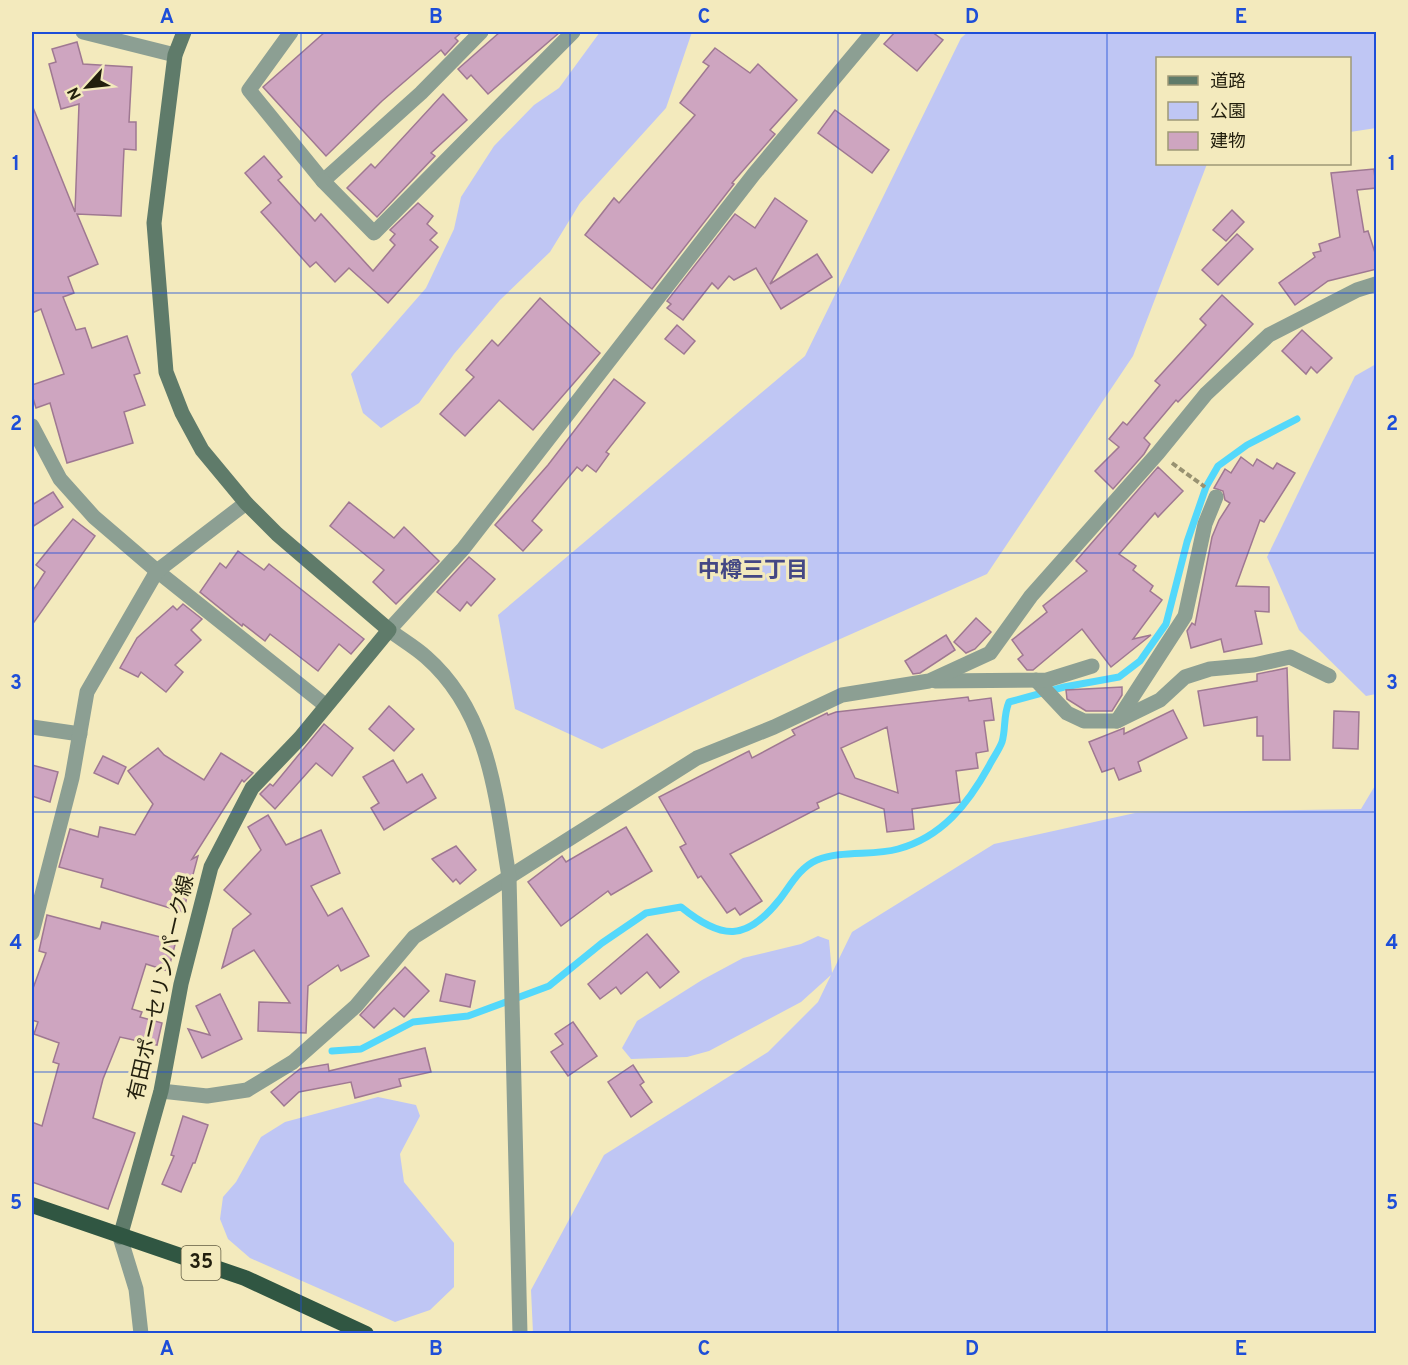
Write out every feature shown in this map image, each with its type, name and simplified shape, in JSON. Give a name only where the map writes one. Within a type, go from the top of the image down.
[{"type":"highway","name":"35","points":[[32,1205],[245,1278],[366,1334]]},
{"type":"main road","points":[[184,32],[175,55],[154,223],[166,372],[182,413],[202,450],[246,503],[277,534],[388,630]]},
{"type":"main road","name":"有田ポーセリンパーク線","points":[[120,1237],[162,1091],[181,984],[211,867],[252,788],[300,738],[388,630]]},
{"type":"street","points":[[83,32],[175,55]]},
{"type":"street","points":[[291,32],[249,90],[323,181],[374,233],[573,32]]},
{"type":"street","points":[[323,181],[421,93],[482,32]]},
{"type":"street","points":[[520,1334],[509,877],[486,750],[478,726],[461,697],[427,658],[388,630],[463,549],[754,174],[873,32]]},
{"type":"street","points":[[929,681],[990,653],[1031,596],[1158,453],[1206,394],[1269,336],[1358,290],[1377,284]]},
{"type":"street","points":[[32,426],[60,478],[94,517],[157,572],[325,705]]},
{"type":"street","points":[[1117,721],[1185,616],[1205,524],[1216,497]]},
{"type":"street","points":[[32,933],[72,778],[87,692],[157,572],[246,503]]},
{"type":"street","points":[[1036,680],[1067,713],[1084,721],[1117,721],[1160,700],[1185,677],[1209,669],[1254,665],[1290,657],[1329,676]]},
{"type":"street","points":[[162,1091],[207,1096],[248,1090],[293,1062],[349,1013],[414,937],[697,758],[774,727],[842,695],[929,681],[1047,680],[1092,666]]},
{"type":"street","points":[[32,727],[80,734]]},
{"type":"street","points":[[120,1237],[136,1289],[141,1334]]},
{"type":"path","points":[[1158,453],[1194,478]]},
{"type":"green space","points":[[600,32],[692,32],[666,108],[580,203],[550,252],[500,300],[454,354],[419,403],[381,428],[363,413],[351,374],[426,288],[454,229],[461,197],[494,146],[534,105],[559,88]]},
{"type":"green space","points":[[968,32],[1376,32],[1376,128],[1351,132],[1351,57],[1156,57],[1156,165],[1207,165],[1133,356],[987,574],[804,655],[602,749],[515,709],[498,615],[805,356],[961,38]]},
{"type":"green space","points":[[1376,364],[1376,694],[1366,696],[1299,630],[1267,557],[1355,376]]},
{"type":"green space","points":[[1376,784],[1376,1333],[533,1333],[531,1290],[604,1155],[768,1052],[818,1002],[831,975],[801,1002],[709,1051],[687,1057],[631,1059],[622,1048],[637,1021],[702,980],[743,958],[801,944],[818,936],[829,940],[832,973],[852,932],[994,844],[1135,813],[1361,809]]},
{"type":"green space","points":[[378,1097],[416,1105],[420,1116],[400,1154],[404,1182],[454,1243],[454,1287],[430,1310],[395,1322],[250,1258],[228,1239],[220,1219],[223,1197],[236,1182],[261,1137],[285,1122]]},
{"type":"building","points":[[325,32],[462,32],[455,38],[458,41],[445,55],[441,50],[382,101],[326,156],[263,87]]},
{"type":"building","points":[[500,32],[560,32],[488,94],[471,75],[467,79],[458,69]]},
{"type":"building","points":[[895,32],[932,32],[943,40],[917,71],[884,44]]},
{"type":"building","points":[[77,42],[83,64],[132,67],[129,122],[136,122],[136,150],[124,149],[121,216],[77,214],[98,264],[68,277],[74,293],[63,297],[76,330],[85,328],[92,348],[127,336],[140,373],[134,375],[145,405],[124,412],[133,443],[67,463],[50,403],[36,408],[32,395],[32,385],[64,374],[41,309],[32,313],[32,105],[75,212],[79,104],[61,109],[49,64],[56,62],[52,49]]},
{"type":"building","points":[[715,48],[750,73],[758,64],[797,100],[770,130],[775,134],[732,183],[734,184],[652,289],[585,235],[614,198],[619,203],[695,115],[680,103],[709,66],[703,62]]},
{"type":"building","points":[[443,94],[467,120],[431,153],[435,156],[377,217],[347,188],[371,164],[375,168]]},
{"type":"building","points":[[835,110],[889,150],[872,173],[818,133]]},
{"type":"building","points":[[264,156],[282,177],[278,180],[315,221],[321,214],[373,271],[395,245],[390,240],[395,234],[390,230],[418,203],[433,216],[427,224],[437,233],[430,240],[438,247],[388,303],[349,268],[335,282],[316,262],[310,267],[261,212],[271,203],[245,173]]},
{"type":"building","points":[[1374,169],[1376,188],[1357,190],[1364,232],[1368,231],[1377,259],[1377,269],[1328,281],[1295,305],[1279,283],[1315,257],[1313,253],[1321,251],[1319,244],[1340,237],[1331,173]]},
{"type":"building","points":[[775,198],[807,221],[770,284],[817,254],[832,277],[781,309],[756,268],[734,280],[729,276],[718,289],[712,283],[683,320],[667,308],[671,304],[667,301],[735,214],[755,228]]},
{"type":"building","points":[[1232,210],[1244,222],[1226,241],[1213,230]]},
{"type":"building","points":[[1237,234],[1253,249],[1218,285],[1202,270]]},
{"type":"building","points":[[1222,295],[1253,324],[1178,402],[1176,400],[1144,438],[1150,444],[1144,454],[1113,489],[1095,471],[1119,447],[1109,439],[1123,422],[1127,425],[1160,385],[1155,381],[1206,325],[1200,319]]},
{"type":"building","points":[[540,298],[600,353],[533,430],[499,400],[465,436],[440,414],[474,377],[466,370],[492,340],[498,346]]},
{"type":"building","points":[[677,325],[695,341],[684,354],[665,339]]},
{"type":"building","points":[[1302,330],[1332,358],[1317,373],[1311,367],[1306,374],[1282,351]]},
{"type":"building","points":[[614,379],[645,403],[606,452],[609,454],[596,472],[587,465],[582,471],[577,467],[532,521],[542,530],[523,551],[495,525],[548,465]]},
{"type":"building","points":[[1241,457],[1253,466],[1257,459],[1273,469],[1277,463],[1295,473],[1264,522],[1260,520],[1236,586],[1269,587],[1269,612],[1255,611],[1262,644],[1224,652],[1221,639],[1191,648],[1187,631],[1192,623],[1195,625],[1212,537],[1230,503],[1225,500],[1223,491],[1214,488],[1225,469],[1231,473]]},
{"type":"building","points":[[1158,467],[1183,491],[1158,517],[1155,513],[1119,554],[1136,566],[1133,570],[1153,586],[1150,591],[1162,600],[1133,639],[1151,635],[1111,667],[1082,629],[1033,670],[1027,670],[1018,659],[1023,655],[1012,640],[1047,612],[1043,606],[1087,571],[1076,561]]},
{"type":"building","points":[[53,492],[63,507],[32,527],[32,505]]},
{"type":"building","points":[[349,502],[394,538],[404,527],[439,561],[396,604],[373,582],[384,570],[330,526]]},
{"type":"building","points":[[73,519],[95,536],[32,625],[32,592],[45,572],[36,565]]},
{"type":"building","points":[[238,551],[264,570],[269,564],[364,639],[351,654],[339,644],[318,671],[270,634],[265,641],[243,624],[242,626],[200,592],[220,563],[226,568]]},
{"type":"building","points":[[469,557],[495,579],[471,606],[467,602],[460,611],[437,592]]},
{"type":"building","points":[[183,604],[202,619],[191,630],[201,640],[175,665],[183,672],[166,692],[141,672],[138,677],[120,668],[137,638],[173,606],[177,610]]},
{"type":"building","points":[[976,618],[991,632],[975,649],[966,653],[954,642]]},
{"type":"building","points":[[946,635],[955,650],[920,673],[913,674],[905,661]]},
{"type":"building","points":[[1287,668],[1290,760],[1263,760],[1263,736],[1257,736],[1257,717],[1204,726],[1198,691],[1257,681],[1257,674]]},
{"type":"building","points":[[1122,687],[1122,695],[1112,711],[1086,711],[1067,699],[1066,690]]},
{"type":"building","points":[[968,697],[969,701],[991,698],[994,720],[984,721],[988,751],[976,753],[978,768],[956,771],[960,802],[912,809],[914,829],[887,832],[884,809],[839,793],[817,803],[819,808],[730,854],[762,901],[740,915],[735,908],[727,913],[701,876],[698,878],[680,847],[686,844],[659,797],[749,751],[752,758],[795,735],[792,730],[827,713],[828,715],[836,712]],"holes":[[[887,727],[898,793],[855,778],[841,748]]]},
{"type":"building","points":[[389,706],[414,729],[394,751],[369,729]]},
{"type":"building","points":[[1173,710],[1187,738],[1138,762],[1141,771],[1119,780],[1114,768],[1102,772],[1089,742],[1124,728],[1124,734]]},
{"type":"building","points":[[1334,711],[1359,712],[1358,749],[1333,748]]},
{"type":"building","points":[[324,724],[353,748],[332,776],[316,763],[275,809],[260,794],[270,784],[273,786]]},
{"type":"building","points":[[158,748],[164,755],[204,780],[221,753],[253,773],[244,782],[242,780],[192,859],[198,856],[183,912],[101,887],[103,879],[59,867],[70,829],[98,837],[100,827],[135,835],[153,804],[128,771]]},
{"type":"building","points":[[103,756],[126,767],[118,784],[94,773]]},
{"type":"building","points":[[393,760],[407,783],[422,774],[436,798],[384,830],[371,808],[379,803],[363,777]]},
{"type":"building","points":[[32,765],[58,772],[50,802],[32,796]]},
{"type":"building","points":[[268,815],[286,845],[321,830],[340,873],[311,886],[328,916],[342,908],[369,956],[341,971],[338,965],[308,986],[306,1033],[258,1031],[259,1002],[290,1003],[254,950],[222,968],[233,929],[251,914],[224,890],[261,850],[248,827]]},
{"type":"building","points":[[626,827],[652,871],[611,895],[608,891],[561,926],[528,882],[562,856],[566,862]]},
{"type":"building","points":[[456,846],[476,870],[460,884],[456,879],[453,882],[432,859]]},
{"type":"building","points":[[47,915],[100,929],[102,922],[176,941],[168,971],[146,964],[132,1009],[142,1012],[140,1017],[162,1023],[157,1045],[120,1037],[103,1079],[93,1118],[135,1133],[108,1209],[32,1182],[32,1122],[42,1126],[59,1064],[53,1062],[59,1043],[34,1034],[38,1022],[32,1020],[32,991],[46,953],[39,951]]},
{"type":"building","points":[[647,934],[679,972],[660,988],[647,972],[621,994],[616,987],[600,999],[588,984]]},
{"type":"building","points":[[405,967],[429,991],[404,1017],[394,1008],[374,1028],[360,1015]]},
{"type":"building","points":[[446,974],[475,981],[470,1007],[440,1001]]},
{"type":"building","points":[[220,994],[242,1039],[202,1058],[188,1029],[210,1035],[196,1006]]},
{"type":"building","points":[[573,1022],[597,1056],[568,1076],[551,1052],[563,1044],[555,1034]]},
{"type":"building","points":[[425,1048],[431,1072],[399,1079],[401,1086],[355,1098],[351,1082],[299,1092],[284,1106],[271,1092],[300,1069],[328,1064],[329,1071]]},
{"type":"building","points":[[633,1065],[644,1082],[640,1085],[652,1102],[631,1117],[608,1082]]},
{"type":"building","points":[[183,1116],[208,1125],[195,1163],[193,1163],[181,1192],[162,1184],[174,1156],[171,1155]]},
{"type":"waterway","points":[[332,1051],[361,1049],[413,1022],[468,1016],[549,986],[602,943],[646,913],[681,907],[709,926],[721,930],[745,929],[768,913],[800,872],[811,863],[837,855],[898,849],[928,836],[963,806],[981,780],[1002,742],[1009,702],[1064,687],[1119,677],[1140,661],[1166,624],[1187,542],[1206,487],[1218,466],[1247,445],[1297,419]]},
{"type":"district","name":"中樽三丁目","points":[[753,571]]}]
